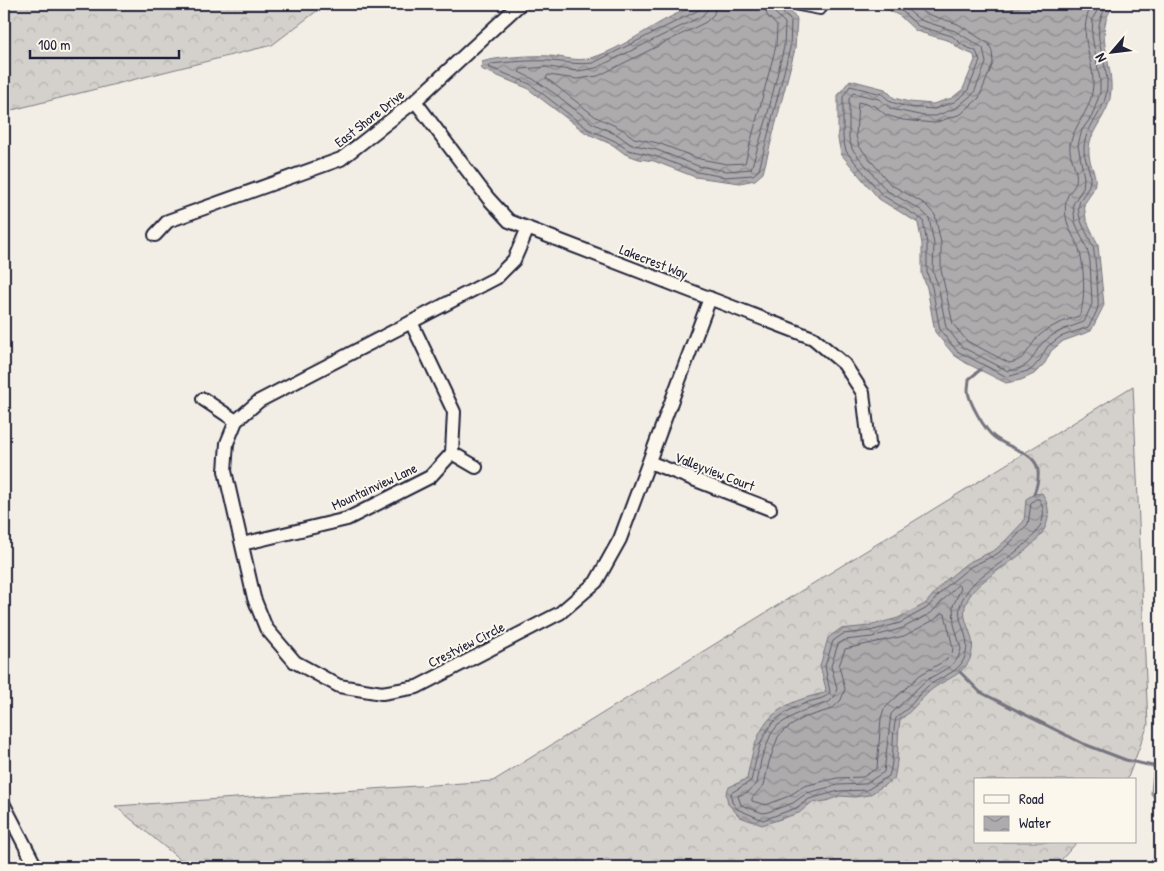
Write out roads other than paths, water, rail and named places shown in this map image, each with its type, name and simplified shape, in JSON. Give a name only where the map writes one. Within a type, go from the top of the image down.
[{"type":"street","name":"East Shore Drive","points":[[155,235],[168,221],[341,159],[415,101],[520,4]]},
{"type":"street","points":[[799,4],[820,8]]},
{"type":"street","name":"Lakecrest Way","points":[[415,101],[488,198],[509,221],[813,338],[844,364],[863,394],[868,444]]},
{"type":"street","name":"Crestview Circle","points":[[528,228],[514,260],[496,278],[259,401],[236,421],[228,443],[225,471],[254,598],[266,628],[295,662],[339,686],[382,693],[417,687],[560,613],[596,582],[620,539],[710,298]]},
{"type":"street","points":[[411,322],[454,412],[452,452],[476,467]]},
{"type":"street","points":[[202,399],[236,421]]},
{"type":"street","name":"Mountainview Lane","points":[[242,544],[346,519],[430,476],[452,452]]},
{"type":"street","name":"Valleyview Court","points":[[649,462],[770,509]]},
{"type":"street","points":[[4,805],[36,867]]},
{"type":"water","points":[[708,4],[775,4],[786,7],[797,19],[795,49],[763,173],[755,180],[740,183],[695,177],[654,161],[639,159],[625,154],[613,145],[586,133],[527,88],[481,69],[482,62],[488,60],[526,56],[591,58],[621,45],[678,13]]},
{"type":"water","points":[[877,4],[1115,4],[1108,14],[1104,35],[1111,79],[1110,99],[1090,140],[1089,156],[1095,180],[1091,194],[1084,204],[1086,219],[1098,245],[1104,305],[1091,331],[1063,341],[1051,351],[1045,363],[1034,374],[1021,380],[1006,383],[966,363],[954,355],[935,332],[927,288],[922,274],[922,244],[918,223],[879,199],[841,154],[838,139],[838,95],[850,80],[885,89],[894,98],[909,102],[933,104],[952,98],[963,89],[975,60],[974,55],[960,49],[950,41],[916,31],[900,16]]},
{"type":"water","points":[[1042,493],[1048,510],[1046,525],[1038,538],[1026,550],[982,583],[966,602],[965,617],[971,636],[972,651],[966,666],[956,675],[930,691],[900,720],[897,765],[894,779],[869,795],[855,797],[840,796],[826,801],[811,803],[799,813],[762,825],[740,817],[728,804],[726,793],[729,787],[747,779],[755,744],[768,720],[790,704],[824,693],[826,689],[820,666],[828,638],[840,629],[869,626],[898,618],[925,604],[944,582],[967,563],[995,550],[1006,540],[1024,521],[1026,499],[1034,494]]},
{"type":"water","points":[[1160,765],[1160,804],[1151,794],[1153,772]]},
{"type":"waterway","points":[[980,370],[969,379],[968,390],[974,408],[994,437],[1029,456],[1035,462],[1038,469],[1038,480],[1034,494]]},
{"type":"waterway","points":[[960,672],[980,692],[1084,744],[1126,760],[1157,767]]}]
